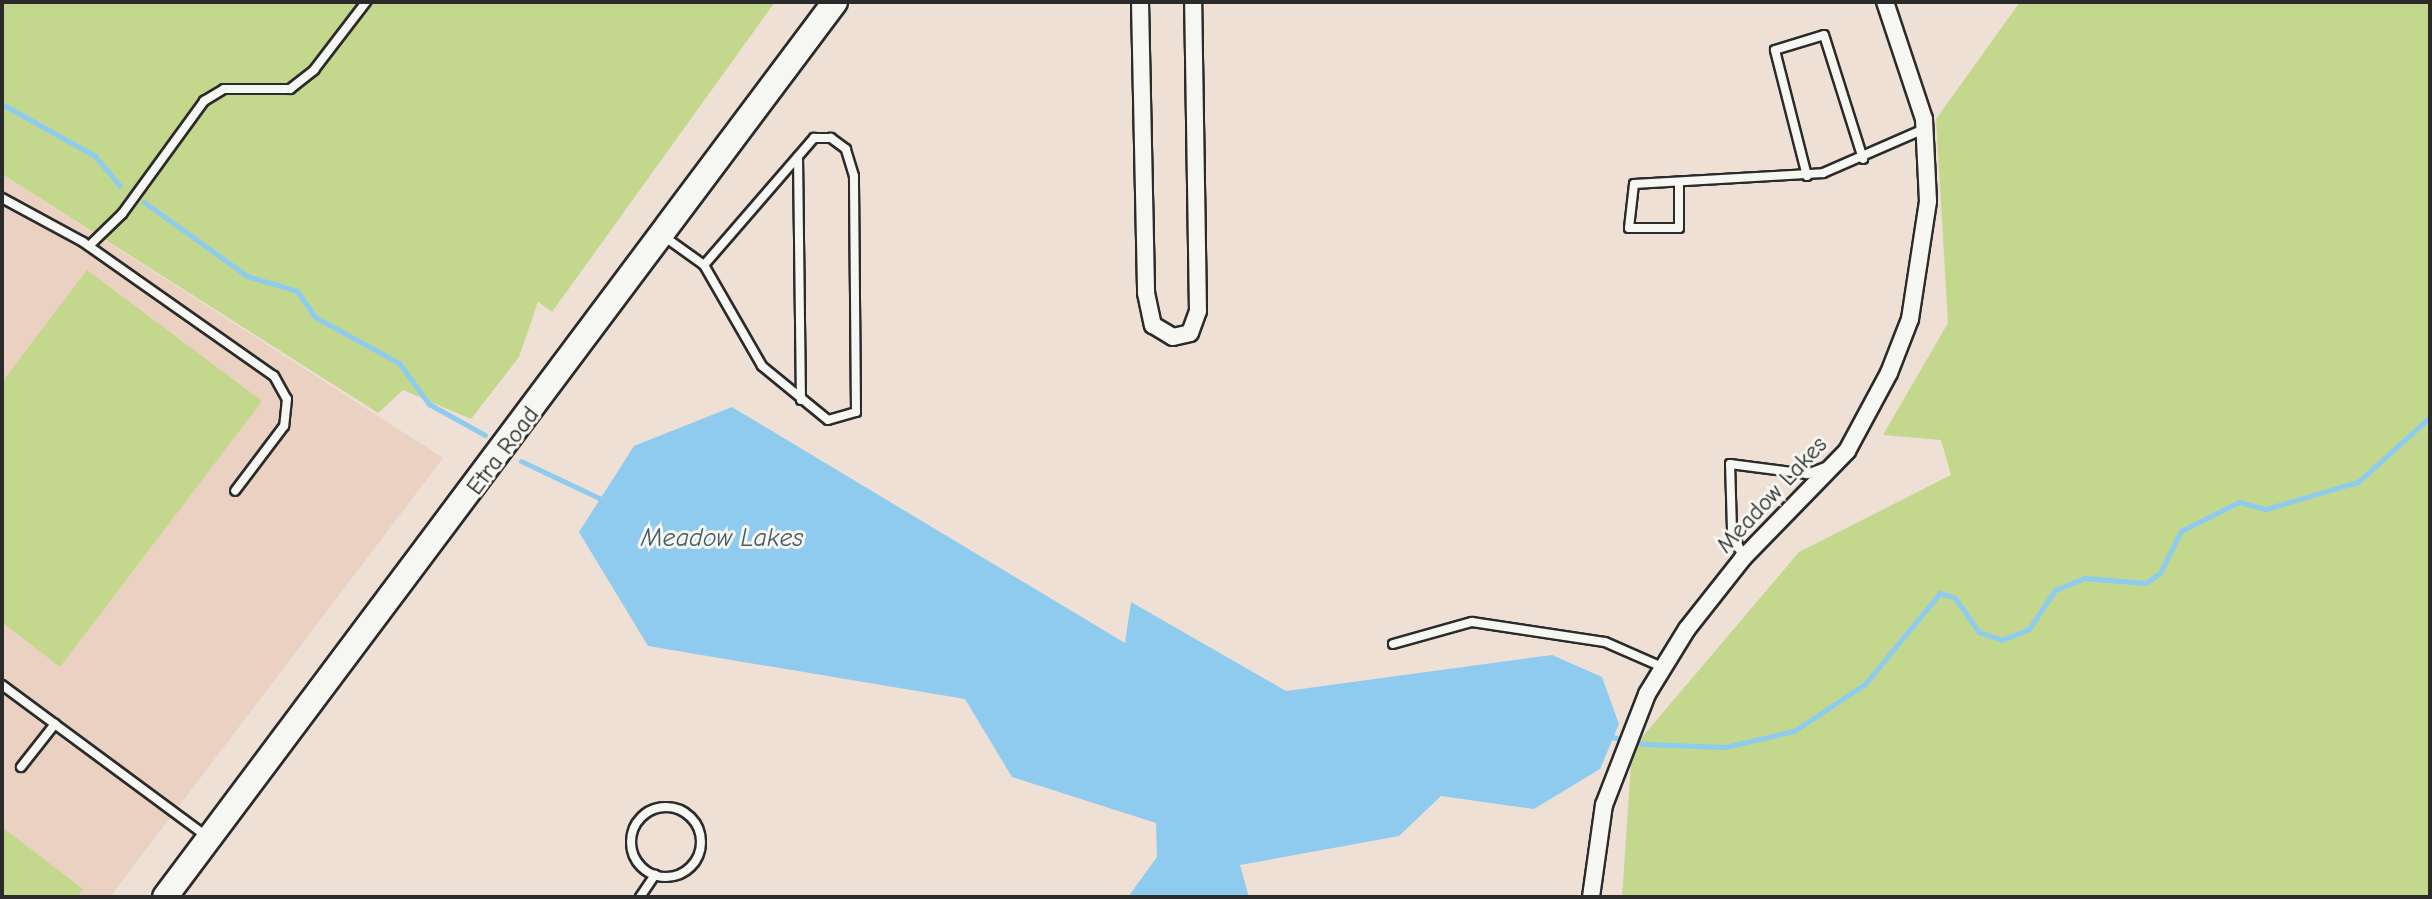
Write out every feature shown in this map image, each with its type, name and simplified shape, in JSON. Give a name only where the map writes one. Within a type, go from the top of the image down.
[{"type":"main road","name":"Etra Road","points":[[165,897],[835,2]]},
{"type":"street","points":[[1140,2],[1148,317],[1161,333],[1173,337],[1190,333],[1198,311],[1193,2]]},
{"type":"street","name":"Meadow Lakes","points":[[1591,897],[1595,849],[1614,771],[1631,728],[1662,667],[1743,558],[1847,451],[1872,406],[1910,319],[1928,201],[1925,128],[1885,2]]},
{"type":"lane","points":[[89,246],[122,214],[204,101],[224,89],[290,89],[314,70],[366,2]]},
{"type":"lane","points":[[1807,176],[1775,50],[1824,35],[1863,159]]},
{"type":"lane","points":[[1679,182],[1679,228],[1629,228],[1634,184],[1807,176],[1863,159],[1925,128]]},
{"type":"lane","points":[[662,234],[704,265],[762,366],[828,420],[856,412],[853,161],[831,138],[814,138],[704,265]]},
{"type":"lane","points":[[798,157],[801,400]]},
{"type":"lane","points":[[2,198],[89,246],[274,376],[287,399],[284,426],[235,491]]},
{"type":"lane","points":[[1743,558],[1732,530],[1730,464],[1807,474],[1833,464]]},
{"type":"lane","points":[[1393,644],[1472,622],[1605,642],[1662,667]]},
{"type":"lane","points":[[2,685],[210,839]]},
{"type":"lane","points":[[21,767],[55,724]]},
{"type":"lane","points":[[676,809],[699,831],[699,853],[677,875],[655,875],[636,861],[631,838],[635,826],[652,810],[676,809]]},
{"type":"lane","points":[[640,897],[655,875]]},
{"type":"shaded area","points":[[2,174],[443,458],[110,897],[2,897]]},
{"type":"green space","points":[[2,2],[775,2],[552,312],[538,302],[519,357],[471,419],[403,390],[378,413],[2,174]]},
{"type":"green space","points":[[2020,2],[2430,2],[2430,897],[1622,897],[1632,749],[1799,552],[1951,475],[1941,440],[1883,435],[1948,323],[1936,119]]},
{"type":"green space","points":[[87,270],[262,401],[60,667],[2,622],[2,382]]},
{"type":"green space","points":[[2,827],[83,889],[77,897],[2,897]]},
{"type":"water","name":"Meadow Lakes","points":[[732,407],[1125,643],[1131,602],[1286,691],[1552,655],[1602,677],[1619,724],[1600,769],[1534,809],[1441,796],[1399,836],[1240,865],[1249,897],[1128,897],[1157,857],[1156,823],[1012,777],[965,699],[648,646],[579,532],[634,446]]},
{"type":"waterway","points":[[2,104],[95,156],[120,186]]},
{"type":"waterway","points":[[144,202],[247,276],[297,291],[315,317],[399,363],[429,404],[485,435]]},
{"type":"waterway","points":[[1607,736],[1644,744],[1725,747],[1794,731],[1865,684],[1940,593],[1955,598],[1979,632],[2002,640],[2029,629],[2055,590],[2084,578],[2146,583],[2160,573],[2181,531],[2239,502],[2266,509],[2358,482],[2430,417]]},
{"type":"waterway","points":[[521,461],[603,500]]}]
